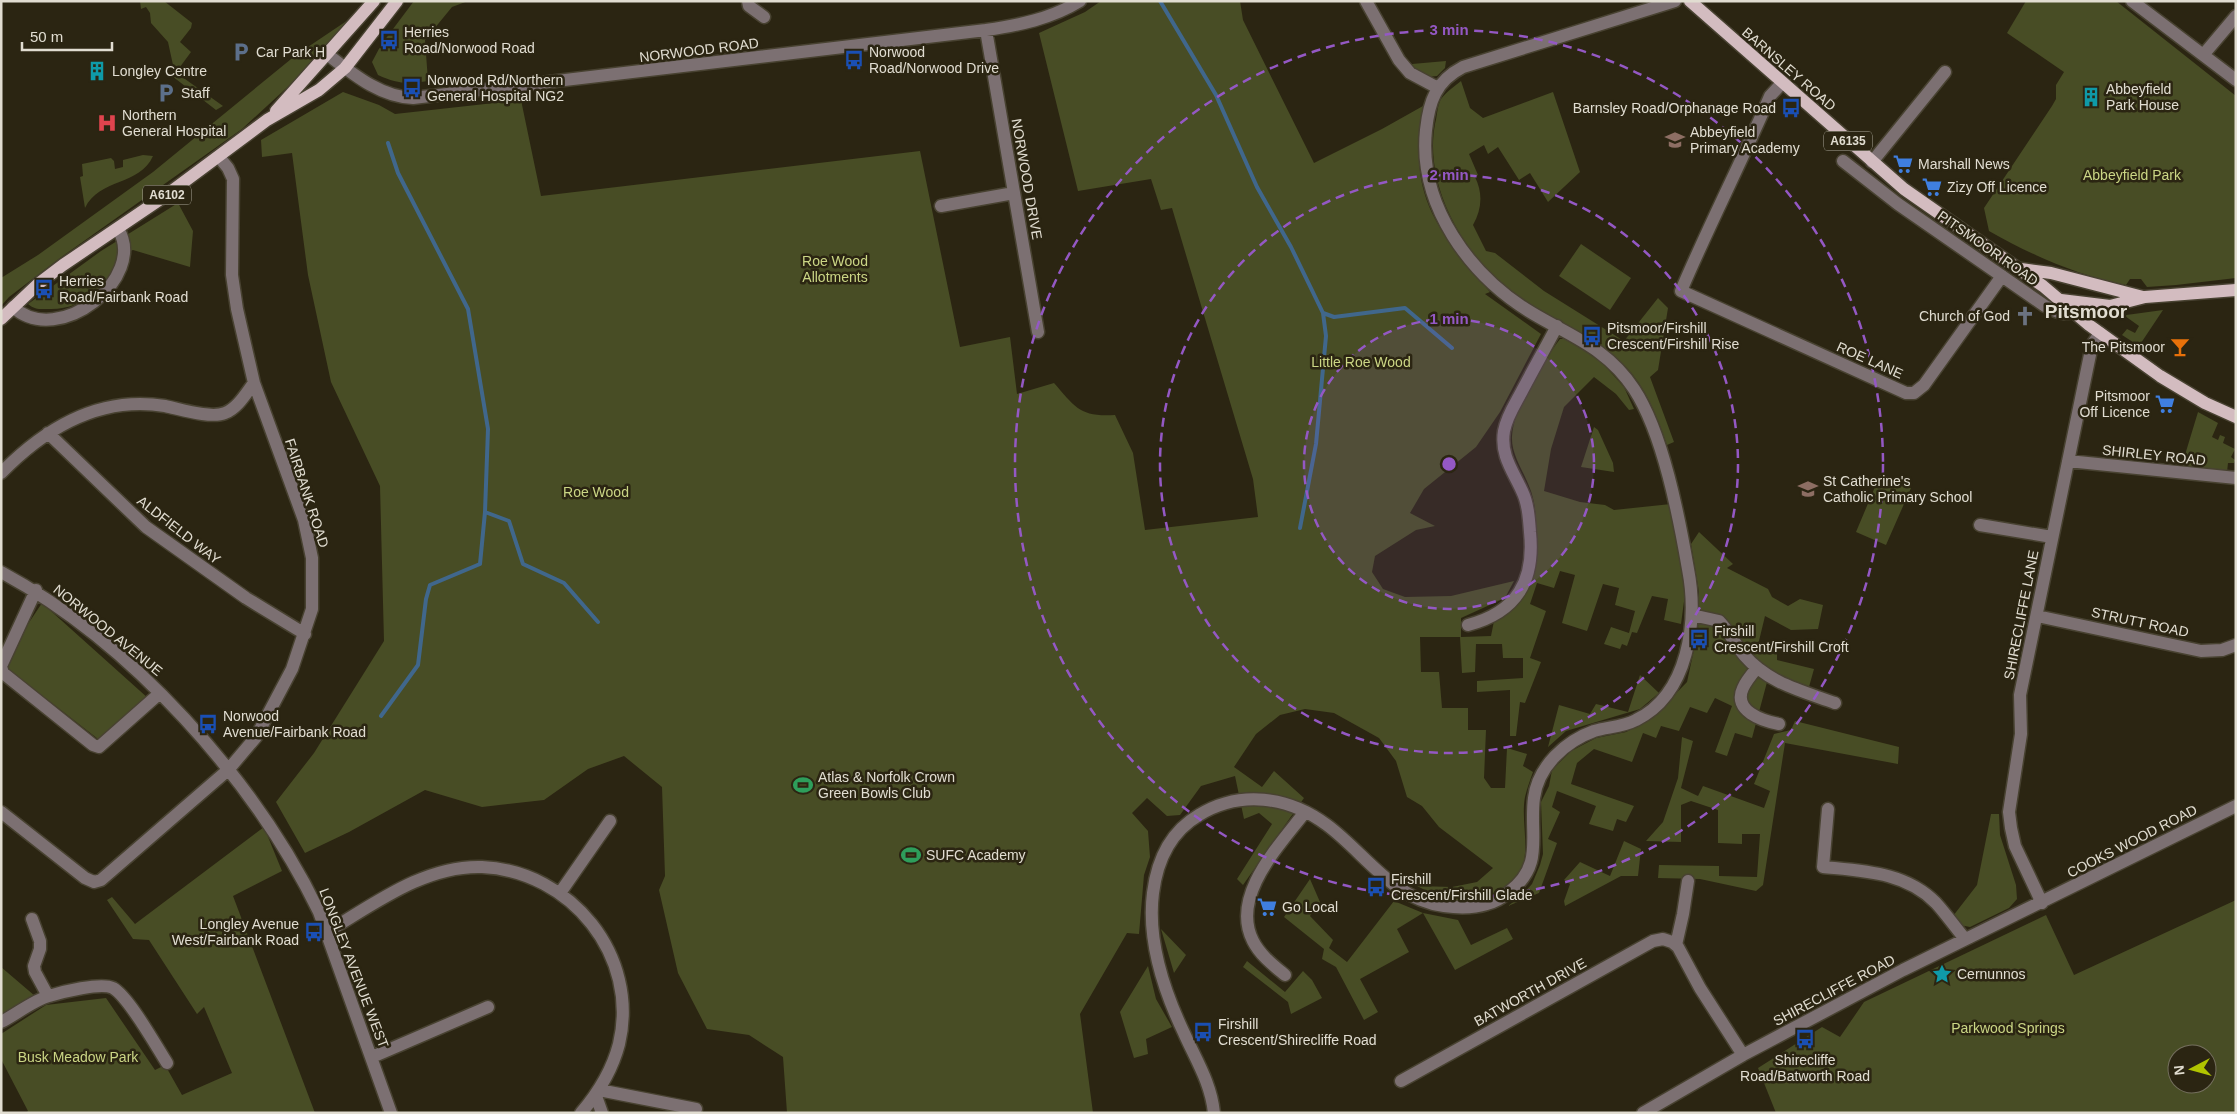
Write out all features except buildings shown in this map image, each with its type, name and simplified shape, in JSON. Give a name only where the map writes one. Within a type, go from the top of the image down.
[{"type":"main road","points":[[268,120],[374,1]]},
{"type":"main road","name":"A6102","points":[[1,319],[13,306],[63,266],[118,229],[268,120],[319,90],[345,68],[397,1]]},
{"type":"main road","name":"BARNSLEY ROAD","points":[[1690,1],[1904,189],[2061,300]]},
{"type":"main road","name":"A6135","points":[[2017,268],[2051,273],[2145,297]]},
{"type":"main road","name":"A6135","points":[[2061,300],[2110,306],[2145,297],[2236,290]]},
{"type":"main road","points":[[2061,300],[2100,333],[2160,376],[2205,403],[2236,417]]},
{"type":"street","points":[[748,1],[749,6],[764,17]]},
{"type":"street","name":"NORWOOD ROAD","points":[[327,54],[372,86],[386,92],[413,98],[986,30],[1020,25],[1047,18],[1080,1]]},
{"type":"street","points":[[1366,1],[1399,60],[1410,73],[1438,88]]},
{"type":"street","points":[[1214,1113],[1204,1072],[1172,1006],[1153,938],[1150,910],[1158,867],[1165,850],[1186,822],[1225,802],[1261,799],[1287,804],[1323,822],[1382,876],[1415,899],[1449,907],[1468,908],[1484,905],[1500,899],[1515,888],[1526,875],[1532,861],[1535,845],[1534,798],[1544,769],[1574,741],[1589,733],[1636,720],[1652,710],[1674,685],[1687,649],[1692,615],[1690,580],[1681,529],[1648,414],[1635,389],[1611,361],[1587,342],[1515,303],[1476,267],[1451,232],[1438,209],[1427,170],[1425,147],[1429,112],[1438,88],[1449,74],[1463,67],[1675,1]]},
{"type":"street","points":[[2132,1],[2236,80]]},
{"type":"street","points":[[2204,54],[2236,16]]},
{"type":"street","name":"NORWOOD DRIVE","points":[[986,30],[1038,332]]},
{"type":"street","points":[[1872,162],[1946,72]]},
{"type":"street","name":"ROE LANE","points":[[1782,83],[1770,96],[1724,200],[1707,230],[1681,291],[1906,393],[1914,393],[1924,385],[2002,276]]},
{"type":"street","name":"FAIRBANK ROAD","points":[[1,812],[85,878],[94,882],[102,880],[228,770],[256,736],[274,705],[292,669],[305,634],[312,609],[312,558],[304,520],[254,383],[242,334],[232,275],[233,179],[228,168],[219,157]]},
{"type":"street","name":"PITSMOOR ROAD","points":[[1843,161],[1898,204],[2045,306],[2058,313],[2073,311]]},
{"type":"street","points":[[940,206],[1014,193]]},
{"type":"street","points":[[13,306],[27,317],[38,320],[70,316],[86,308],[113,282],[121,265],[125,250],[124,238],[118,229]]},
{"type":"street","points":[[1468,625],[1504,610],[1516,597],[1524,584],[1530,565],[1531,543],[1527,507],[1522,491],[1507,464],[1504,448],[1504,431],[1509,414],[1557,326]]},
{"type":"street","name":"SHIRECLIFFE LANE","points":[[2042,903],[2015,846],[2009,812],[2021,734],[2020,695],[2092,345],[2100,333]]},
{"type":"street","points":[[1,473],[48,433],[64,423],[90,412],[132,404],[161,406],[214,415],[224,414],[235,407],[254,383]]},
{"type":"street","name":"ALDFIELD WAY","points":[[48,433],[146,527],[246,598],[305,634]]},
{"type":"street","name":"SHIRLEY ROAD","points":[[2068,461],[2236,478]]},
{"type":"street","points":[[1980,525],[2052,537]]},
{"type":"street","name":"NORWOOD AVENUE","points":[[1,572],[36,590],[72,616],[160,692],[228,770],[262,815]]},
{"type":"street","name":"NORWOOD AVENUE","points":[[36,590],[1,666],[3,673],[93,745],[99,747],[160,692]]},
{"type":"street","points":[[1692,615],[1719,621],[1757,668],[1776,681],[1835,702]]},
{"type":"street","name":"STRUTT ROAD","points":[[2037,616],[2202,651],[2222,650],[2236,645]]},
{"type":"street","points":[[1757,668],[1743,688],[1741,696],[1743,704],[1749,713],[1760,720],[1779,724]]},
{"type":"street","name":"COOKS WOOD ROAD","points":[[2042,903],[2236,806]]},
{"type":"street","points":[[1828,809],[1823,867],[1871,872],[1912,884],[1936,902],[1965,939]]},
{"type":"street","points":[[1285,975],[1260,952],[1253,941],[1249,930],[1247,907],[1249,897],[1260,875],[1305,812]]},
{"type":"street","name":"LONGLEY AVENUE WEST","points":[[262,815],[304,881],[327,932],[391,1113]]},
{"type":"street","points":[[560,893],[610,820]]},
{"type":"street","points":[[327,932],[401,889],[430,876],[457,869],[483,867],[508,871],[536,880],[560,893],[586,915],[598,931],[616,972],[621,995],[619,1043],[611,1069],[598,1093],[581,1113]]},
{"type":"street","points":[[1688,881],[1684,914],[1676,945],[1700,988],[1743,1056]]},
{"type":"street","name":"SHIRECLIFFE ROAD","points":[[1643,1113],[1743,1056],[1903,970],[2042,903]]},
{"type":"street","points":[[32,919],[40,940],[40,949],[34,966],[35,972],[48,996]]},
{"type":"street","name":"BATWORTH DRIVE","points":[[1401,1081],[1653,941],[1663,939],[1676,945]]},
{"type":"street","points":[[1,1022],[48,996],[102,985],[112,987],[120,993],[167,1063]]},
{"type":"street","points":[[372,1057],[488,1008]]},
{"type":"street","points":[[598,1093],[696,1109]]},
{"type":"street","points":[[598,1093],[602,1113]]},
{"type":"green space","points":[[140,1],[164,1],[192,23],[191,28],[180,42],[191,52],[177,71],[173,65],[168,42],[151,23],[150,13],[146,7],[141,9]]},
{"type":"green space","points":[[414,1],[468,1],[452,7],[425,40],[428,81],[397,82],[378,75],[372,62],[381,45]]},
{"type":"green space","points":[[1101,1],[1240,1],[1243,20],[1314,163],[1423,106],[1419,137],[1419,164],[1423,187],[1430,208],[1440,228],[1470,269],[1490,292],[1485,294],[1541,334],[1500,412],[1476,447],[1424,489],[1410,513],[1435,526],[1416,530],[1375,556],[1372,572],[1383,589],[1405,597],[1451,596],[1514,581],[1505,598],[1461,618],[1461,637],[1491,636],[1494,621],[1517,603],[1525,593],[1530,583],[1535,560],[1535,508],[1531,491],[1515,456],[1512,443],[1514,424],[1523,398],[1545,360],[1560,339],[1571,339],[1597,357],[1624,387],[1634,409],[1629,410],[1616,394],[1594,377],[1564,407],[1551,449],[1544,491],[1580,502],[1605,505],[1614,510],[1671,504],[1685,594],[1681,624],[1664,620],[1668,599],[1652,596],[1637,633],[1632,632],[1627,646],[1622,644],[1620,649],[1604,644],[1611,627],[1629,633],[1635,611],[1615,605],[1619,588],[1603,584],[1587,631],[1562,623],[1575,575],[1560,571],[1554,588],[1537,583],[1530,604],[1546,611],[1530,658],[1541,662],[1525,703],[1520,702],[1516,736],[1510,736],[1510,690],[1477,692],[1477,681],[1523,678],[1523,658],[1503,658],[1502,644],[1476,644],[1475,672],[1462,673],[1460,637],[1420,637],[1421,672],[1439,672],[1442,708],[1468,708],[1468,730],[1486,730],[1484,778],[1491,788],[1505,788],[1507,748],[1527,754],[1523,766],[1533,772],[1524,805],[1525,857],[1519,874],[1503,888],[1493,893],[1461,902],[1434,895],[1417,886],[1452,887],[1477,882],[1493,868],[1439,827],[1422,806],[1407,797],[1396,761],[1379,738],[1334,713],[1305,709],[1280,715],[1256,734],[1234,767],[1262,787],[1274,771],[1304,798],[1243,885],[1237,879],[1272,824],[1259,813],[1244,819],[1235,776],[1201,786],[1180,815],[1167,816],[1147,798],[1132,813],[1148,831],[1150,857],[1144,875],[1139,934],[1127,933],[1080,1014],[1093,1113],[787,1113],[783,1057],[749,1035],[707,1029],[678,973],[659,890],[665,876],[662,787],[624,756],[588,769],[544,800],[482,807],[425,790],[349,832],[305,853],[276,802],[314,753],[384,641],[380,486],[331,382],[308,275],[292,153],[262,157],[261,140],[343,92],[379,105],[395,114],[521,100],[541,196],[920,151],[960,347],[1010,337],[1017,394],[1054,383],[1080,409],[1094,414],[1115,415],[1133,453],[1145,530],[1258,517],[1253,479],[1172,208],[1161,210],[1151,179],[1078,191],[1039,33],[1085,12]]},
{"type":"green space","name":"Abbeyfield Park","points":[[2026,1],[2116,1],[2236,96],[2236,278],[2147,287],[2141,279],[2130,279],[2126,285],[2090,276],[2056,264],[2022,249],[1989,231],[1984,208],[2052,106],[2056,99],[2056,85],[2064,72],[2007,33]]},
{"type":"green space","points":[[351,18],[306,70],[242,129],[60,258],[9,297],[1,306],[1,278],[38,255],[153,172],[296,55]]},
{"type":"green space","points":[[1446,61],[1445,68],[1437,76],[1428,77],[1413,70],[1412,64]]},
{"type":"green space","points":[[173,69],[223,106],[216,110],[172,76]]},
{"type":"green space","points":[[1461,81],[1470,108],[1483,118],[1553,92],[1580,172],[1548,202],[1530,173],[1519,180],[1498,147],[1488,154],[1484,145],[1469,154],[1478,175],[1475,177],[1480,195],[1480,207],[1473,225],[1486,251],[1495,253],[1544,291],[1624,341],[1658,298],[1668,308],[1658,370],[1650,377],[1674,442],[1667,445],[1645,393],[1624,365],[1602,347],[1532,308],[1511,293],[1472,252],[1457,228],[1445,203],[1437,177],[1433,150],[1435,124],[1440,101],[1446,93]]},
{"type":"green space","points":[[143,155],[153,156],[147,166],[139,173],[100,191],[91,198],[85,208],[80,177],[83,176],[82,164],[111,158],[114,161],[115,169],[123,167],[123,160]]},
{"type":"green space","points":[[178,203],[193,231],[190,267],[133,250],[121,254],[102,285],[84,300],[74,305],[49,309],[38,309],[28,304],[101,251]]},
{"type":"green space","points":[[1581,244],[1631,278],[1610,310],[1559,276]]},
{"type":"green space","points":[[2163,310],[2139,346],[2122,335],[2127,329],[2135,333],[2139,326],[2125,316],[2122,318],[2119,316]]},
{"type":"green space","points":[[2198,412],[2218,423],[2212,437],[2218,440],[2220,435],[2225,437],[2223,443],[2235,449],[2231,457],[2235,460],[2234,463],[2228,463],[2227,472],[2181,468]]},
{"type":"green space","points":[[1594,427],[1598,430],[1613,463],[1614,472],[1581,467]]},
{"type":"green space","points":[[1880,475],[1911,488],[1886,545],[1856,532]]},
{"type":"green space","points":[[1699,532],[1733,564],[1727,568],[1768,589],[1772,597],[1788,606],[1800,599],[1823,605],[1818,629],[1791,630],[1765,616],[1758,645],[1777,650],[1777,660],[1814,669],[1809,687],[1770,671],[1752,738],[1735,733],[1727,756],[1715,752],[1732,706],[1715,698],[1707,713],[1690,707],[1679,731],[1661,726],[1656,738],[1643,733],[1632,762],[1594,749],[1577,763],[1571,784],[1634,806],[1626,822],[1617,819],[1613,831],[1589,824],[1596,806],[1557,791],[1552,807],[1560,812],[1548,839],[1557,843],[1539,893],[1508,906],[1532,884],[1540,865],[1543,854],[1541,802],[1549,786],[1552,770],[1571,751],[1596,738],[1626,732],[1651,719],[1687,682],[1698,631],[1699,592],[1691,544]]},
{"type":"green space","points":[[42,603],[149,699],[98,739],[12,672],[7,671],[7,664],[10,663],[28,624]]},
{"type":"green space","points":[[1640,675],[1659,693],[1640,709],[1566,731],[1548,747],[1559,705],[1590,714],[1596,704],[1628,712]]},
{"type":"green space","points":[[1795,721],[1899,747],[1898,764],[1785,743],[1763,885],[1756,891],[1700,879],[1658,878],[1659,865],[1719,866],[1719,876],[1757,877],[1760,834],[1742,834],[1742,844],[1718,843],[1718,810],[1691,801],[1681,805],[1681,842],[1646,841],[1663,822],[1678,778],[1682,737],[1693,741],[1681,788],[1698,796],[1703,786],[1764,808],[1770,791],[1754,784],[1774,734],[1791,730]]},
{"type":"green space","points":[[1991,814],[1999,814],[2000,835],[2016,885],[2017,899],[2009,908],[1970,927],[1960,925],[1953,916],[1977,885]]},
{"type":"green space","name":"Busk Meadow Park","points":[[264,827],[282,871],[233,896],[315,1113],[26,1113],[28,1111],[1,1059],[1,1034],[46,1005],[106,998],[155,1070],[165,1065],[182,1095],[232,1073],[204,1007],[197,1014],[149,940],[133,939],[107,900],[112,897],[135,924]]},
{"type":"green space","points":[[1624,841],[1641,849],[1638,876],[1621,876],[1565,906],[1564,901],[1570,884],[1564,880],[1580,862],[1610,876]]},
{"type":"green space","points":[[1310,879],[1320,902],[1310,916],[1333,940],[1329,948],[1347,962],[1394,901],[1423,913],[1397,929],[1409,952],[1360,979],[1378,1012],[1364,1020],[1336,967],[1322,959],[1324,949],[1284,917]]},
{"type":"green space","name":"Parkwood Springs","points":[[2236,900],[2236,1113],[1776,1113],[1758,1068],[1822,1027],[1840,1037],[1864,1002],[2046,915],[2074,975]]},
{"type":"green space","points":[[1423,913],[1458,920],[1471,945],[1507,928],[1513,939],[1455,970]]},
{"type":"green space","points":[[1161,929],[1186,955],[1174,973]]},
{"type":"green space","points":[[1247,961],[1285,992],[1303,971],[1312,980],[1322,998],[1291,1014],[1288,1002],[1243,967]]},
{"type":"green space","points":[[1148,966],[1156,999],[1172,1027],[1146,1039],[1148,1054],[1134,1058],[1120,1012]]},
{"type":"green space","points":[[1,967],[35,996],[1,1015]]},
{"type":"waterway","points":[[1160,1],[1216,95],[1257,187],[1291,247],[1323,313],[1326,336],[1316,444],[1300,528]]},
{"type":"waterway","points":[[381,716],[418,665],[426,599],[430,585],[480,564],[485,512],[488,429],[468,309],[398,173],[388,143]]},
{"type":"waterway","points":[[1323,313],[1334,317],[1405,308],[1452,348]]},
{"type":"waterway","points":[[485,512],[509,521],[523,564],[564,583],[598,622]]},
{"type":"place","name":"Herries Road/Norwood Road","points":[[389,40]]},
{"type":"place","name":"Car Park H","points":[[241,52]]},
{"type":"place","name":"Norwood Road/Norwood Drive","points":[[854,60]]},
{"type":"place","name":"Longley Centre","points":[[97,71]]},
{"type":"place","name":"Norwood Rd/Northern General Hospital NG2","points":[[412,88]]},
{"type":"place","name":"Staff","points":[[166,93]]},
{"type":"place","name":"Abbeyfield Park House","points":[[2091,97]]},
{"type":"place","name":"Barnsley Road/Orphanage Road","points":[[1791,108]]},
{"type":"place","name":"Northern General Hospital","points":[[107,123]]},
{"type":"place","name":"Abbeyfield Primary Academy","points":[[1675,140]]},
{"type":"place","name":"Marshall News","points":[[1903,164]]},
{"type":"place","name":"Zizy Off Licence","points":[[1932,187]]},
{"type":"place","name":"Herries Road/Fairbank Road","points":[[44,289]]},
{"type":"place","name":"Church of God","points":[[2025,316]]},
{"type":"place","name":"Pitsmoor/Firshill Crescent/Firshill Rise","points":[[1592,336]]},
{"type":"place","name":"The Pitsmoor","points":[[2180,347]]},
{"type":"place","name":"Pitsmoor Off Licence","points":[[2165,404]]},
{"type":"place","name":"St Catherine's Catholic Primary School","points":[[1808,489]]},
{"type":"place","name":"Firshill Crescent/Firshill Croft","points":[[1699,639]]},
{"type":"place","name":"Norwood Avenue/Fairbank Road","points":[[208,724]]},
{"type":"place","name":"Atlas & Norfolk Crown Green Bowls Club","points":[[803,785]]},
{"type":"place","name":"SUFC Academy","points":[[911,855]]},
{"type":"place","name":"Firshill Crescent/Firshill Glade","points":[[1376,887]]},
{"type":"place","name":"Go Local","points":[[1267,907]]},
{"type":"place","name":"Longley Avenue West/Fairbank Road","points":[[314,932]]},
{"type":"place","name":"Cernunnos","points":[[1942,974]]},
{"type":"place","name":"Firshill Crescent/Shirecliffe Road","points":[[1203,1032]]},
{"type":"place","name":"Shirecliffe Road/Batworth Road","points":[[1805,1039]]},
{"type":"district","name":"Pitsmoor","points":[[2086,311]]},
{"type":"park label","name":"Roe Wood Allotments","points":[[835,270]]},
{"type":"park label","name":"Little Roe Wood","points":[[1361,362]]},
{"type":"park label","name":"Roe Wood","points":[[596,492]]}]
